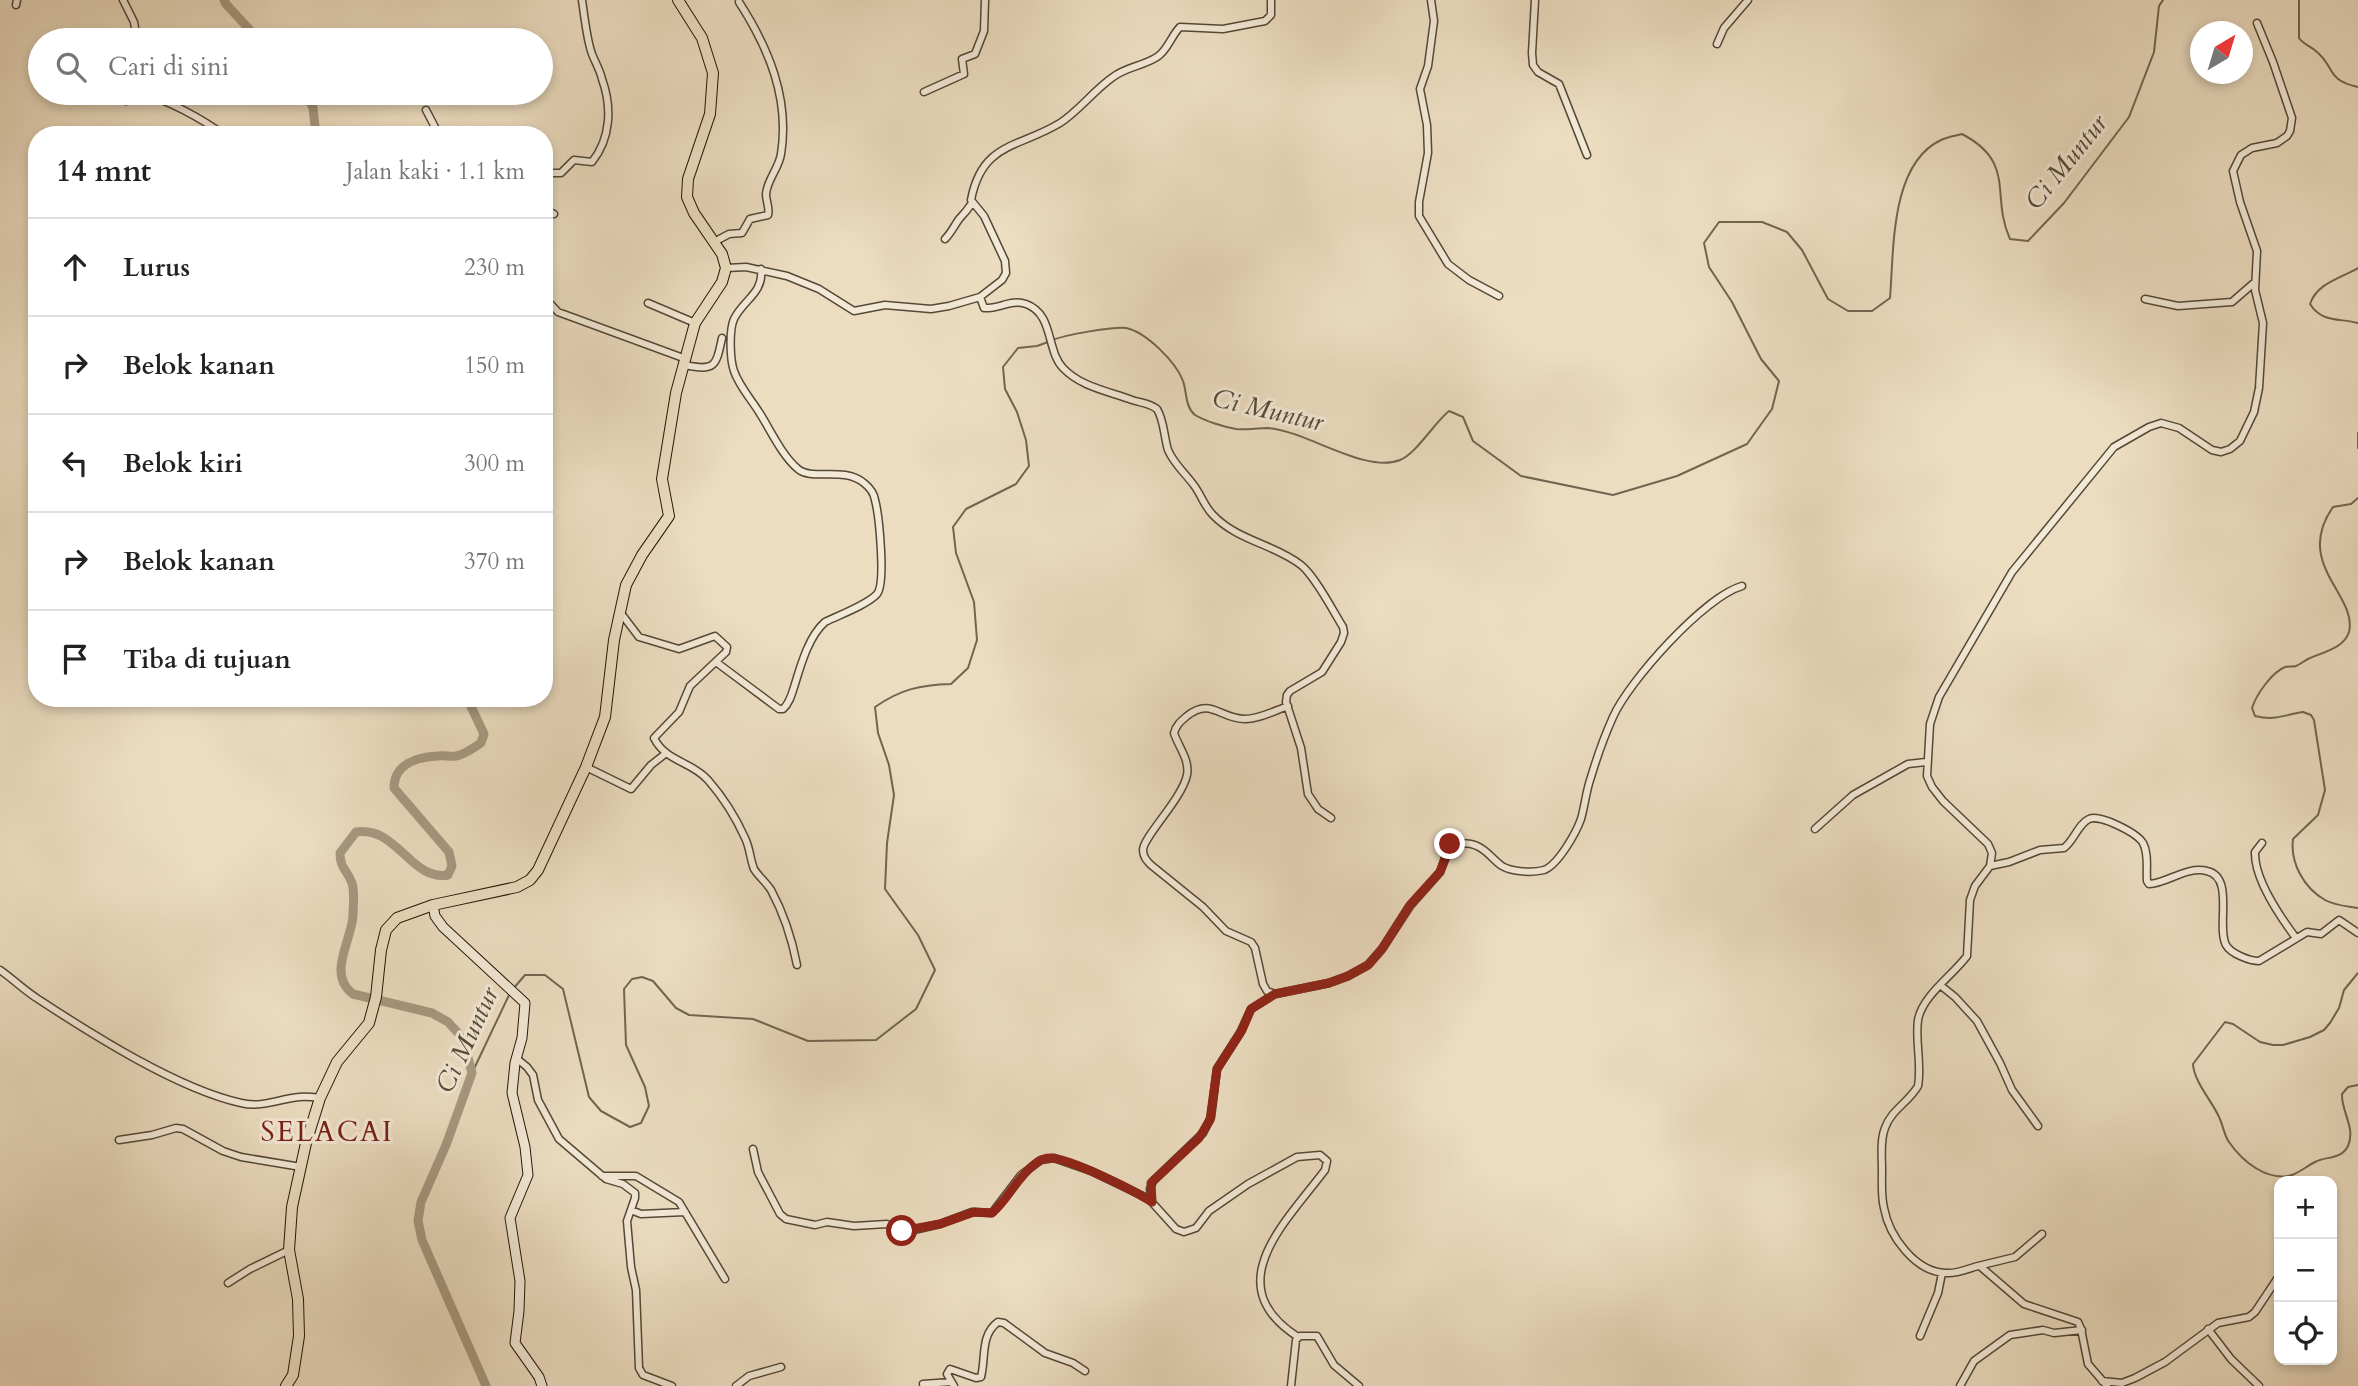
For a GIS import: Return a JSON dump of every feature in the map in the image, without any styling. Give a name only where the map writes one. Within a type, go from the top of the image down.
[{"type":"highway","points":[[286,1386],[293,1375],[299,1336],[298,1299],[289,1250],[292,1207],[320,1098],[337,1062],[365,1029],[373,1009],[381,950],[388,926],[397,918],[433,905],[504,890],[530,880],[541,865],[586,767],[605,717],[622,595],[631,574],[669,516],[662,479],[676,393],[695,323],[722,282],[726,268],[722,254],[689,204],[686,188],[710,114],[712,73],[702,38],[678,0]]},
{"type":"main road","points":[[433,905],[435,916],[443,927],[525,1003],[512,1093],[525,1147],[528,1175],[510,1218],[520,1281],[515,1343],[539,1377],[542,1386]]},
{"type":"street","points":[[123,0],[135,28]]},
{"type":"street","points":[[553,173],[561,173],[574,160],[593,162],[606,134],[609,115],[607,98],[602,77],[591,53],[582,0]]},
{"type":"street","points":[[924,92],[964,74],[961,59],[975,53],[984,31],[985,0]]},
{"type":"street","points":[[726,268],[761,270],[804,282],[858,312],[885,305],[939,309],[980,297],[1004,278],[1006,265],[982,213],[972,203],[971,198],[986,165],[995,154],[1061,122],[1104,83],[1124,69],[1158,56],[1180,27],[1214,30],[1265,21],[1271,15],[1270,0]]},
{"type":"street","points":[[1431,0],[1434,21],[1428,66],[1420,89],[1427,125],[1428,153],[1419,216],[1448,264],[1469,280],[1499,296]]},
{"type":"street","points":[[1535,0],[1533,65],[1538,72],[1559,84],[1587,155]]},
{"type":"street","points":[[1717,44],[1722,32],[1748,0]]},
{"type":"street","points":[[714,242],[729,234],[742,233],[750,219],[768,215],[766,195],[780,161],[784,131],[777,82],[766,50],[759,33],[739,2]]},
{"type":"street","points":[[2042,1234],[2015,1257],[1955,1273],[1942,1273],[1919,1264],[1900,1243],[1885,1212],[1882,1196],[1883,1133],[1889,1119],[1913,1094],[1917,1086],[1918,1021],[1923,1007],[1968,956],[1972,893],[1990,866],[1992,858],[1991,848],[1937,794],[1927,776],[1930,724],[1935,706],[2019,562],[2110,450],[2161,423],[2179,428],[2217,452],[2230,449],[2243,438],[2254,412],[2259,388],[2263,323],[2255,282],[2258,251],[2233,178],[2234,165],[2241,155],[2252,148],[2283,140],[2290,131],[2292,118],[2257,23]]},
{"type":"street","points":[[170,105],[212,126]]},
{"type":"street","points":[[426,110],[434,126]]},
{"type":"street","points":[[946,239],[972,203]]},
{"type":"street","points":[[716,662],[779,709],[783,709],[788,704],[800,669],[819,628],[825,622],[870,599],[877,594],[880,586],[878,516],[875,497],[871,491],[864,483],[849,475],[804,473],[797,469],[735,374],[731,361],[733,322],[759,288],[762,281],[761,270]]},
{"type":"street","points":[[2145,299],[2178,306],[2232,302],[2255,282]]},
{"type":"street","points":[[980,297],[984,308],[1012,302],[1026,304],[1036,310],[1043,318],[1057,360],[1068,373],[1092,387],[1154,407],[1159,412],[1165,441],[1173,461],[1194,485],[1208,510],[1232,531],[1300,564],[1317,585],[1343,627],[1343,635],[1322,672],[1288,692],[1286,697],[1300,748],[1308,794],[1318,809],[1331,818]]},
{"type":"street","points":[[648,303],[695,323]]},
{"type":"street","points":[[553,307],[558,312],[703,369],[712,367],[717,361],[722,338]]},
{"type":"street","points":[[1152,1202],[1151,1183],[1199,1138],[1210,1120],[1217,1069],[1242,1030],[1251,1009],[1275,994],[1329,983],[1368,965],[1382,949],[1410,905],[1440,872],[1451,844],[1479,846],[1501,866],[1523,871],[1545,869],[1556,861],[1577,829],[1601,748],[1626,694],[1699,612],[1721,596],[1742,586]]},
{"type":"street","points":[[619,611],[639,637],[679,649],[717,636],[728,649],[690,686],[679,712],[655,736],[655,740],[665,754],[684,762],[704,776],[721,797],[745,838],[753,867],[770,888],[782,914],[792,940],[797,965]]},
{"type":"street","points":[[1275,994],[1265,988],[1251,942],[1224,929],[1203,907],[1151,865],[1143,850],[1149,837],[1174,803],[1186,777],[1186,763],[1174,733],[1182,720],[1203,707],[1245,719],[1288,706]]},
{"type":"street","points":[[586,767],[631,789],[651,765],[665,754]]},
{"type":"street","points":[[1815,829],[1853,795],[1908,764],[1926,762]]},
{"type":"street","points":[[1990,866],[2040,850],[2064,848],[2087,820],[2100,818],[2130,832],[2142,841],[2148,883],[2154,884],[2180,873],[2204,870],[2214,874],[2222,888],[2224,939],[2230,950],[2253,961],[2259,961],[2307,932],[2321,934],[2339,920],[2358,933]]},
{"type":"street","points":[[2262,843],[2255,852],[2258,867],[2278,913],[2296,939]]},
{"type":"street","points":[[0,970],[36,998],[94,1033],[162,1073],[197,1088],[241,1103],[258,1105],[300,1097],[320,1098]]},
{"type":"street","points":[[1940,985],[1977,1021],[2012,1090],[2038,1126]]},
{"type":"street","points":[[516,1058],[533,1075],[538,1100],[559,1139],[602,1176],[625,1185],[635,1194],[627,1221],[636,1290],[639,1368],[643,1375],[671,1386]]},
{"type":"street","points":[[119,1140],[176,1128],[183,1129],[223,1151],[241,1157],[301,1167]]},
{"type":"street","points":[[753,1149],[758,1172],[786,1219],[816,1225],[825,1222],[854,1226],[887,1224],[905,1231],[940,1224],[974,1212],[990,1214],[1021,1175],[1037,1162],[1047,1158],[1055,1158],[1091,1171],[1152,1202],[1178,1231],[1194,1229],[1209,1211],[1248,1184],[1292,1159],[1303,1155],[1324,1157],[1325,1170],[1270,1244],[1260,1269],[1261,1287],[1271,1313],[1285,1329],[1298,1337],[1317,1336],[1334,1365],[1359,1386]]},
{"type":"street","points":[[602,1176],[636,1176],[679,1202],[725,1279]]},
{"type":"street","points":[[631,1210],[648,1214],[685,1212]]},
{"type":"street","points":[[228,1283],[289,1250]]},
{"type":"street","points":[[1978,1266],[2024,1304],[2080,1324],[2088,1364],[2104,1384],[2134,1378],[2165,1362],[2221,1321],[2252,1316],[2274,1283]]},
{"type":"street","points":[[1920,1336],[1938,1293],[1942,1273]]},
{"type":"street","points":[[953,1384],[947,1374],[950,1369],[976,1378],[981,1377],[986,1339],[995,1324],[1001,1322],[1045,1353],[1072,1362],[1085,1371]]},
{"type":"street","points":[[2208,1329],[2231,1359],[2259,1386]]},
{"type":"street","points":[[1960,1386],[1974,1361],[2010,1335],[2043,1330],[2053,1333],[2082,1330]]},
{"type":"street","points":[[1291,1386],[1298,1337]]},
{"type":"street","points":[[736,1386],[749,1376],[782,1367]]},
{"type":"street","points":[[923,1384],[953,1384]]},
{"type":"waterway","points":[[224,0],[248,28]]},
{"type":"waterway","name":"Ci Muntur","points":[[1053,340],[1112,328],[1134,331],[1151,342],[1174,365],[1183,381],[1189,408],[1195,415],[1236,429],[1268,428],[1283,431],[1370,461],[1386,463],[1406,457],[1449,411],[1463,417],[1473,441],[1521,476],[1613,495],[1677,476],[1747,444],[1772,409],[1779,381],[1761,359],[1732,302],[1709,267],[1704,243],[1719,222],[1762,222],[1787,232],[1802,250],[1828,299],[1848,311],[1872,311],[1890,298],[1894,233],[1904,188],[1912,168],[1924,152],[1941,140],[1962,134],[1979,145],[1990,156],[1996,168],[2004,223],[2010,239],[2028,241],[2064,203],[2129,117],[2154,52],[2159,6],[2163,0]]},
{"type":"waterway","points":[[2299,0],[2299,38],[2323,58],[2336,77],[2358,87]]},
{"type":"waterway","points":[[312,105],[315,126]]},
{"type":"waterway","points":[[2358,268],[2324,286],[2310,304],[2325,317],[2358,323]]},
{"type":"waterway","name":"Ci Muntur","points":[[513,989],[525,975],[545,975],[563,989],[589,1097],[601,1111],[630,1127],[641,1123],[649,1106],[645,1087],[626,1045],[624,989],[632,979],[642,977],[653,981],[676,1008],[689,1015],[753,1019],[808,1041],[876,1040],[916,1009],[935,970],[918,935],[885,889],[887,843],[894,795],[889,765],[878,733],[875,707],[911,689],[951,684],[968,668],[977,640],[974,602],[956,553],[953,527],[966,509],[1016,484],[1029,466],[1026,440],[1017,412],[1005,389],[1003,367],[1018,348],[1048,342]]},
{"type":"waterway","points":[[2358,433],[2358,448]]},
{"type":"waterway","points":[[2358,498],[2351,504],[2333,507],[2323,527],[2320,545],[2329,577],[2345,605],[2349,632],[2343,642],[2333,649],[2296,666],[2280,670],[2265,684],[2252,708],[2255,716],[2274,718],[2303,712],[2311,715],[2314,720],[2325,790],[2318,815],[2293,839],[2296,866],[2317,895],[2333,904],[2358,908]]},
{"type":"waterway","points":[[471,707],[484,734],[481,743],[459,755],[430,757],[408,763],[395,780],[394,788],[449,852],[452,866],[448,875],[435,875],[424,870],[383,837],[370,832],[356,832],[340,853],[342,866],[352,883],[354,895],[353,916],[341,967],[345,986],[353,994],[432,1013],[448,1022],[465,1046],[472,1073],[446,1145],[421,1202],[418,1221],[422,1240],[486,1386]]},
{"type":"waterway","points":[[2358,973],[2344,990],[2339,1008],[2324,1030],[2283,1045],[2273,1045],[2260,1042],[2233,1024],[2225,1022],[2193,1064],[2197,1078],[2216,1111],[2229,1142],[2248,1163],[2273,1175],[2292,1175],[2345,1150],[2350,1133],[2342,1094],[2348,1087],[2358,1085]]},
{"type":"waterway","name":"Ci Muntur","points":[[472,1073],[510,993]]},
{"type":"district","name":"SELACAI","points":[[327,1132]]},
{"type":"route","points":[[902,1231],[940,1224],[974,1212],[992,1213],[1021,1175],[1037,1162],[1047,1158],[1055,1158],[1091,1171],[1152,1202],[1151,1183],[1199,1138],[1210,1120],[1217,1069],[1242,1030],[1251,1009],[1275,994],[1329,983],[1368,965],[1382,949],[1410,905],[1440,872],[1450,844]]}]
